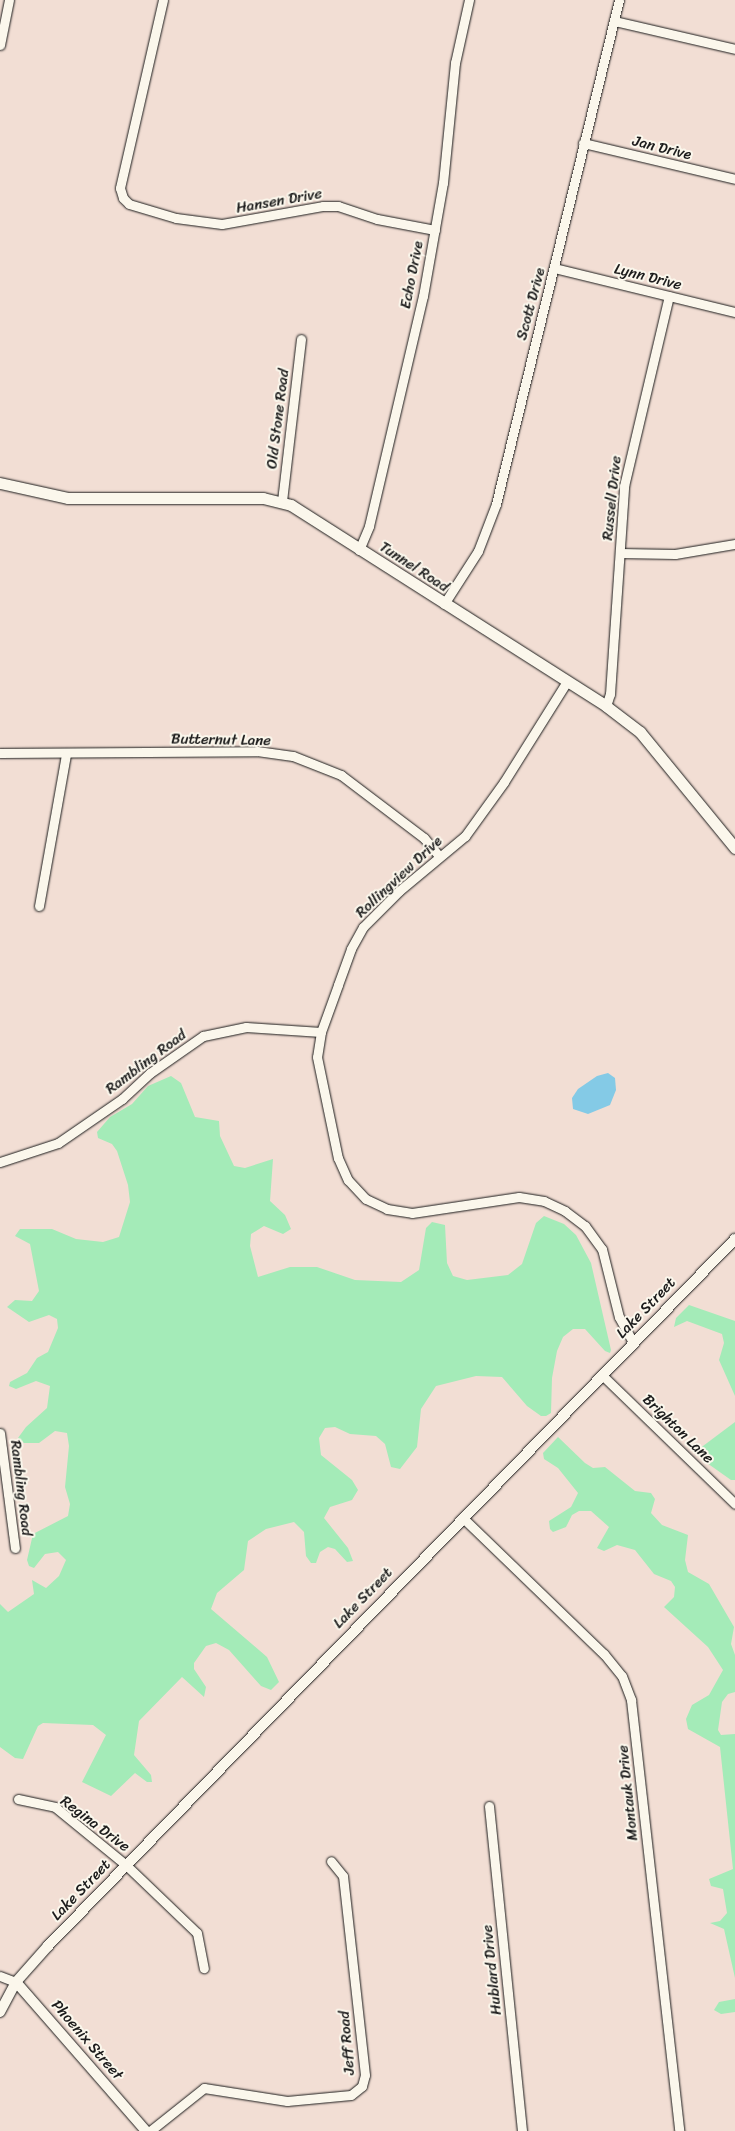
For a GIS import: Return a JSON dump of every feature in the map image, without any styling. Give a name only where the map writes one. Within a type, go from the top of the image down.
[{"type":"main road","name":"Tunnel Road","points":[[0,483],[68,498],[263,498],[282,501],[566,683],[606,706],[640,732],[656,749],[735,848]]},
{"type":"street","points":[[0,45],[9,0]]},
{"type":"street","name":"Hansen Drive","points":[[163,0],[120,188],[122,198],[129,204],[176,218],[222,224],[323,206],[338,206],[377,219],[435,230]]},
{"type":"street","name":"Echo Drive","points":[[359,550],[369,526],[399,404],[435,230],[455,63],[469,0]]},
{"type":"street","name":"Scott Drive","points":[[444,604],[488,531],[619,0]]},
{"type":"street","points":[[614,21],[735,49]]},
{"type":"street","name":"Jan Drive","points":[[583,143],[735,179]]},
{"type":"street","name":"Lynn Drive","points":[[554,268],[735,312]]},
{"type":"street","name":"Russell Drive","points":[[606,706],[610,694],[629,458],[669,296]]},
{"type":"street","name":"Old Stone Road","points":[[282,501],[302,339]]},
{"type":"street","points":[[620,553],[675,554],[735,544]]},
{"type":"street","name":"Rollingview Drive","points":[[566,683],[486,809],[465,836],[439,856],[363,927],[350,949],[321,1032],[318,1058],[338,1158],[348,1180],[366,1199],[387,1209],[412,1213],[519,1197],[544,1200],[565,1210],[585,1226],[602,1249],[619,1317],[633,1342]]},
{"type":"street","name":"Butternut Lane","points":[[0,753],[66,754],[257,751],[293,756],[341,775],[424,838],[439,856]]},
{"type":"street","points":[[38,906],[66,754]]},
{"type":"street","name":"Rambling Road","points":[[0,1162],[58,1142],[122,1099],[150,1073],[203,1036],[246,1027],[321,1032]]},
{"type":"street","name":"Lake Street","points":[[0,2012],[16,1982],[126,1865],[735,1239]]},
{"type":"street","name":"Brighton Lane","points":[[602,1375],[735,1504]]},
{"type":"street","name":"Rambling Road","points":[[0,1433],[15,1548]]},
{"type":"street","name":"Montauk Drive","points":[[463,1518],[604,1654],[622,1676],[631,1700],[679,2131]]},
{"type":"street","name":"Regina Drive","points":[[18,1799],[55,1807],[126,1865],[197,1933],[204,1968]]},
{"type":"street","name":"Hublard Drive","points":[[489,1806],[522,2131]]},
{"type":"street","name":"Jeff Road","points":[[150,2131],[204,2088],[287,2101],[351,2095],[362,2086],[365,2075],[343,1876],[331,1861]]},
{"type":"street","name":"Phoenix Street","points":[[0,1976],[16,1982],[146,2131]]},
{"type":"green space","points":[[171,1076],[181,1083],[195,1117],[219,1121],[220,1136],[234,1166],[245,1168],[273,1159],[270,1201],[285,1215],[291,1229],[283,1234],[264,1226],[251,1234],[250,1246],[258,1277],[290,1267],[317,1267],[355,1280],[401,1282],[419,1270],[426,1228],[432,1222],[445,1225],[447,1263],[453,1276],[467,1280],[508,1275],[522,1264],[536,1223],[544,1216],[564,1224],[576,1235],[591,1263],[611,1350],[610,1353],[605,1351],[585,1329],[573,1329],[563,1337],[557,1351],[552,1378],[551,1413],[546,1416],[541,1416],[527,1406],[502,1377],[476,1376],[436,1386],[421,1409],[417,1447],[400,1469],[391,1467],[385,1444],[376,1436],[350,1434],[335,1427],[325,1428],[319,1438],[321,1455],[352,1480],[358,1490],[352,1500],[330,1507],[324,1518],[348,1548],[353,1561],[347,1562],[335,1549],[328,1547],[320,1552],[316,1563],[311,1563],[306,1556],[304,1532],[294,1522],[266,1529],[248,1541],[244,1570],[217,1593],[211,1609],[267,1657],[279,1682],[271,1690],[261,1686],[229,1650],[216,1643],[206,1646],[194,1663],[194,1669],[206,1687],[204,1697],[182,1677],[139,1721],[134,1755],[151,1775],[152,1782],[147,1782],[135,1773],[111,1796],[82,1782],[106,1735],[93,1725],[43,1723],[38,1726],[23,1759],[15,1758],[0,1747],[0,1604],[8,1612],[34,1594],[32,1580],[46,1588],[59,1576],[66,1560],[58,1552],[45,1554],[34,1568],[29,1566],[27,1560],[33,1534],[68,1516],[70,1504],[65,1487],[69,1446],[67,1433],[55,1431],[39,1443],[24,1443],[18,1438],[26,1427],[47,1408],[50,1386],[36,1381],[16,1389],[9,1386],[10,1382],[27,1373],[37,1358],[48,1352],[58,1328],[57,1319],[49,1315],[29,1322],[7,1307],[15,1300],[32,1301],[39,1291],[30,1244],[15,1236],[20,1229],[52,1229],[76,1239],[103,1242],[119,1237],[130,1202],[128,1185],[117,1151],[112,1144],[98,1138],[97,1132],[110,1117],[132,1104],[148,1086]]},
{"type":"green space","points":[[689,1305],[735,1321],[735,1396],[719,1360],[724,1343],[722,1334],[687,1321],[674,1327],[676,1318]]},
{"type":"green space","points":[[735,1422],[735,1480],[731,1480],[707,1463],[699,1449]]},
{"type":"green space","points":[[558,1437],[585,1463],[593,1468],[605,1467],[635,1491],[651,1493],[655,1499],[651,1513],[662,1525],[688,1535],[685,1560],[688,1572],[709,1584],[734,1627],[731,1644],[735,1655],[735,1692],[728,1694],[722,1702],[718,1730],[721,1735],[735,1734],[735,1978],[724,1929],[710,1923],[720,1921],[727,1913],[723,1889],[711,1886],[709,1879],[733,1869],[720,1747],[688,1729],[686,1719],[692,1705],[709,1695],[723,1670],[708,1647],[664,1607],[674,1597],[675,1587],[671,1581],[654,1574],[635,1550],[617,1545],[604,1551],[597,1548],[609,1527],[591,1511],[579,1511],[572,1515],[566,1527],[553,1532],[550,1529],[549,1521],[571,1507],[578,1493],[558,1468],[544,1459],[543,1453]]},
{"type":"green space","points":[[735,1999],[735,2012],[721,2014],[714,2010],[719,2002]]},
{"type":"water","points":[[608,1073],[615,1078],[616,1090],[610,1105],[588,1114],[573,1109],[572,1098],[578,1089],[597,1076]]}]
